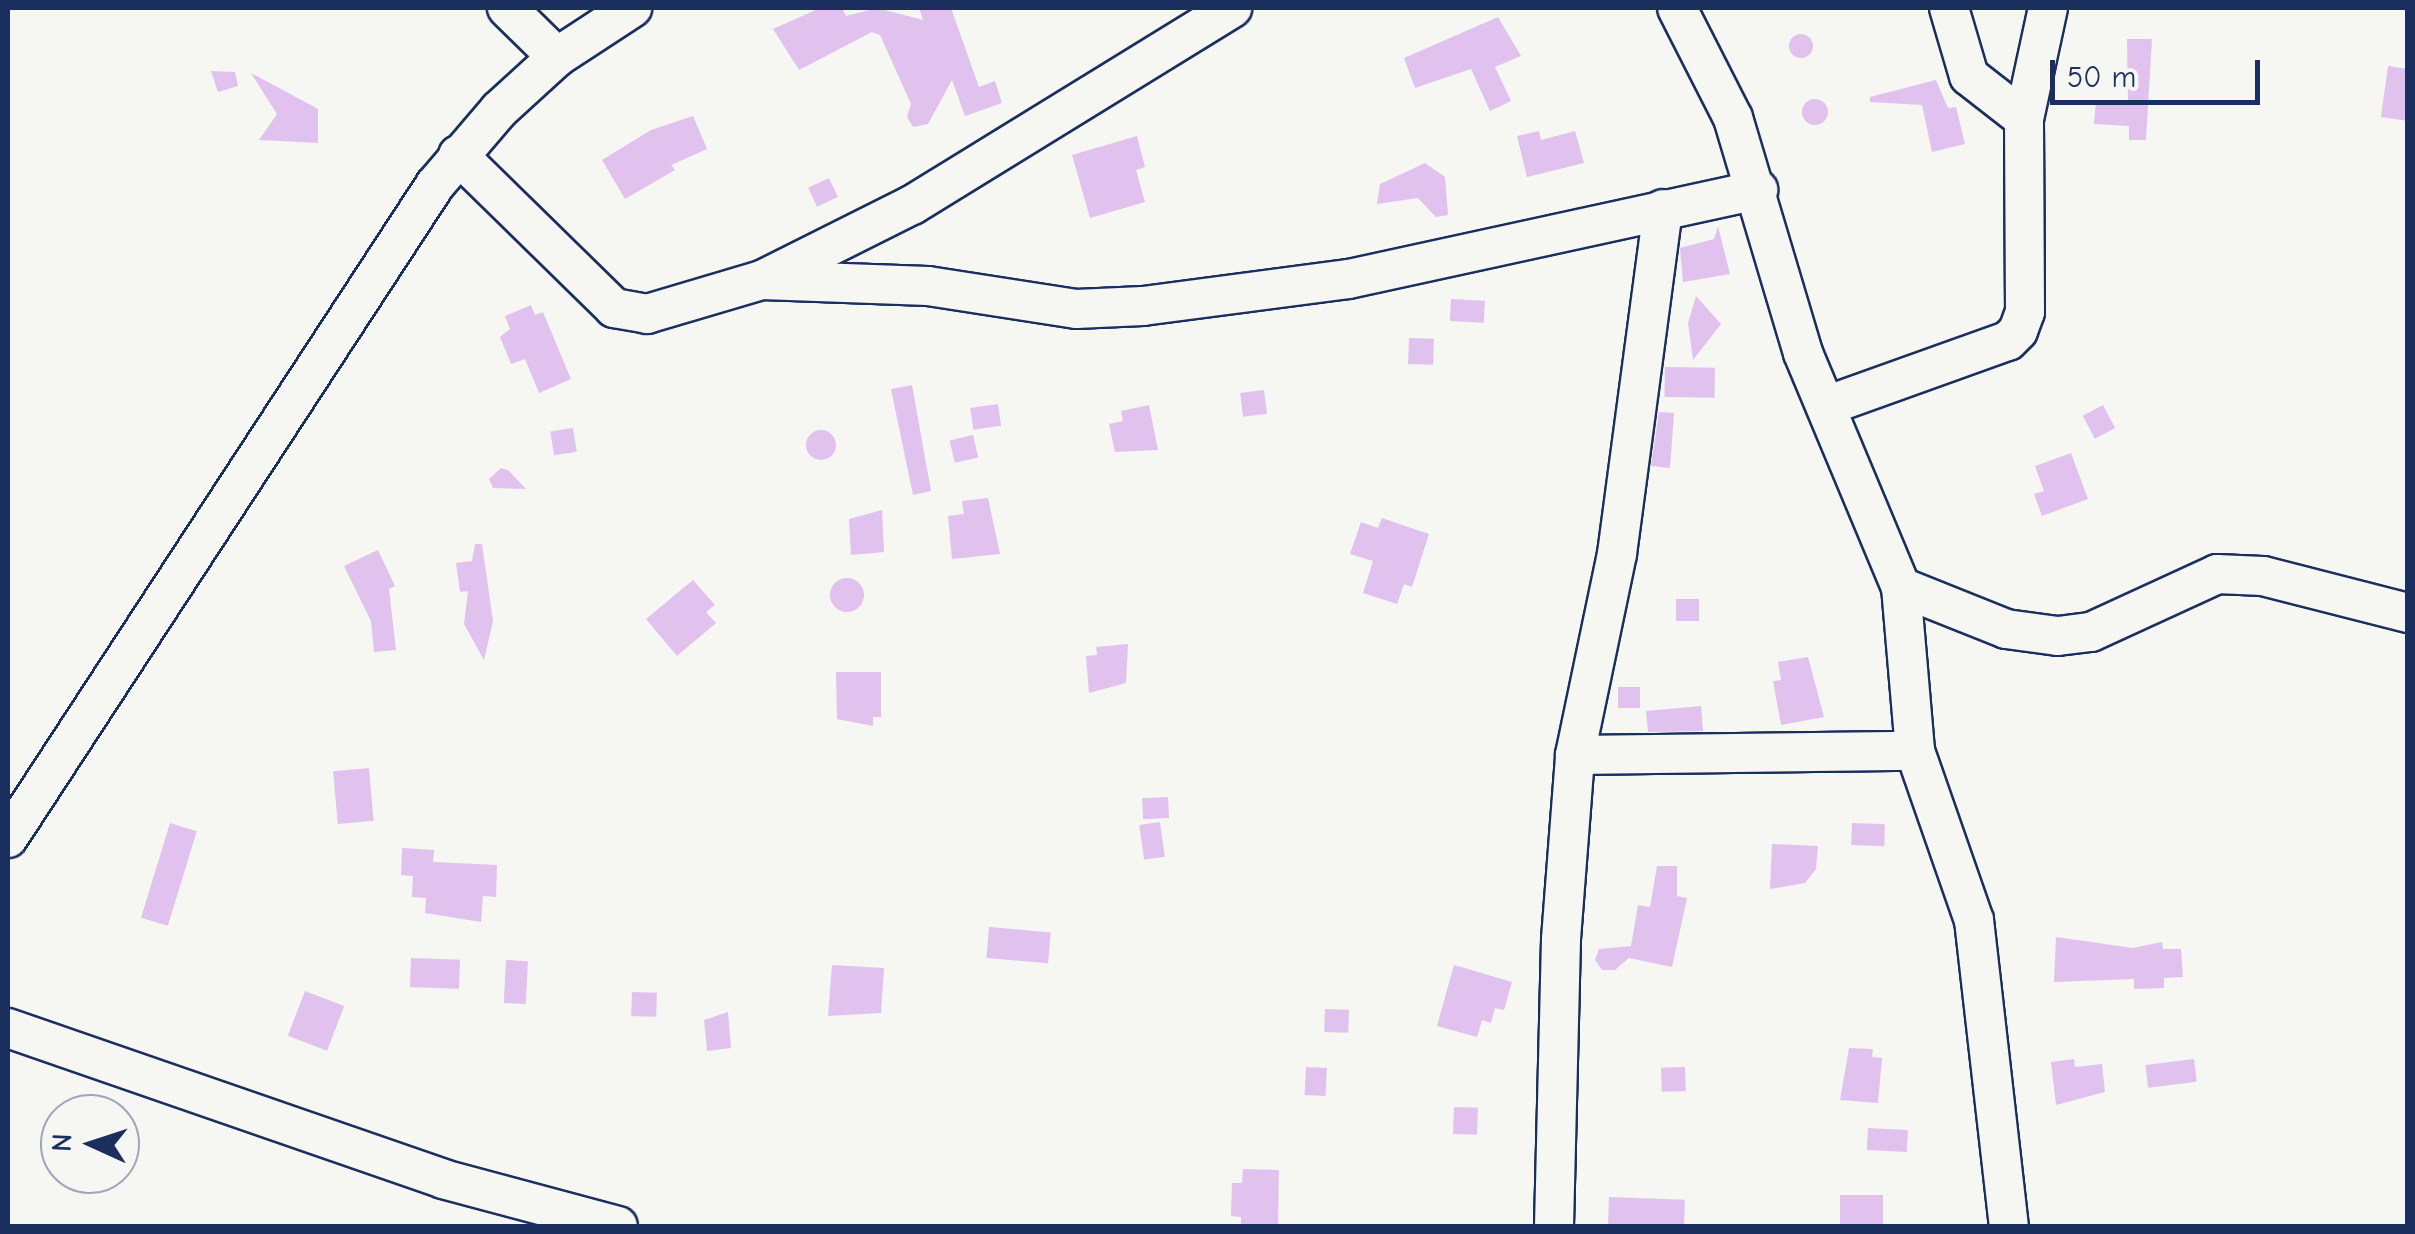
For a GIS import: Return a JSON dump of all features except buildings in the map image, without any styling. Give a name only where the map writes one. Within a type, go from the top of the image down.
[{"type":"street","points":[[507,8],[557,57]]},
{"type":"street","points":[[8,838],[458,155],[557,57],[632,8]]},
{"type":"street","points":[[458,155],[627,314],[647,314],[762,280],[978,168],[1232,8]]},
{"type":"street","points":[[1677,8],[1726,103],[1758,190],[1803,353],[1901,587],[1916,751],[1974,920],[2008,1226]]},
{"type":"street","points":[[1949,8],[1970,76],[2024,119]]},
{"type":"street","points":[[1826,406],[2008,341],[2018,331],[2025,312],[2024,119],[2048,8]]},
{"type":"street","points":[[762,280],[873,281],[1109,310],[1349,279],[1758,190]]},
{"type":"street","points":[[1554,1226],[1561,939],[1575,755],[1617,554],[1662,209]]},
{"type":"street","points":[[1901,587],[2006,629],[2058,636],[2090,632],[2217,574],[2263,576],[2408,613]]},
{"type":"street","points":[[1575,755],[1916,751]]},
{"type":"street","points":[[8,1028],[442,1179],[618,1226]]}]
